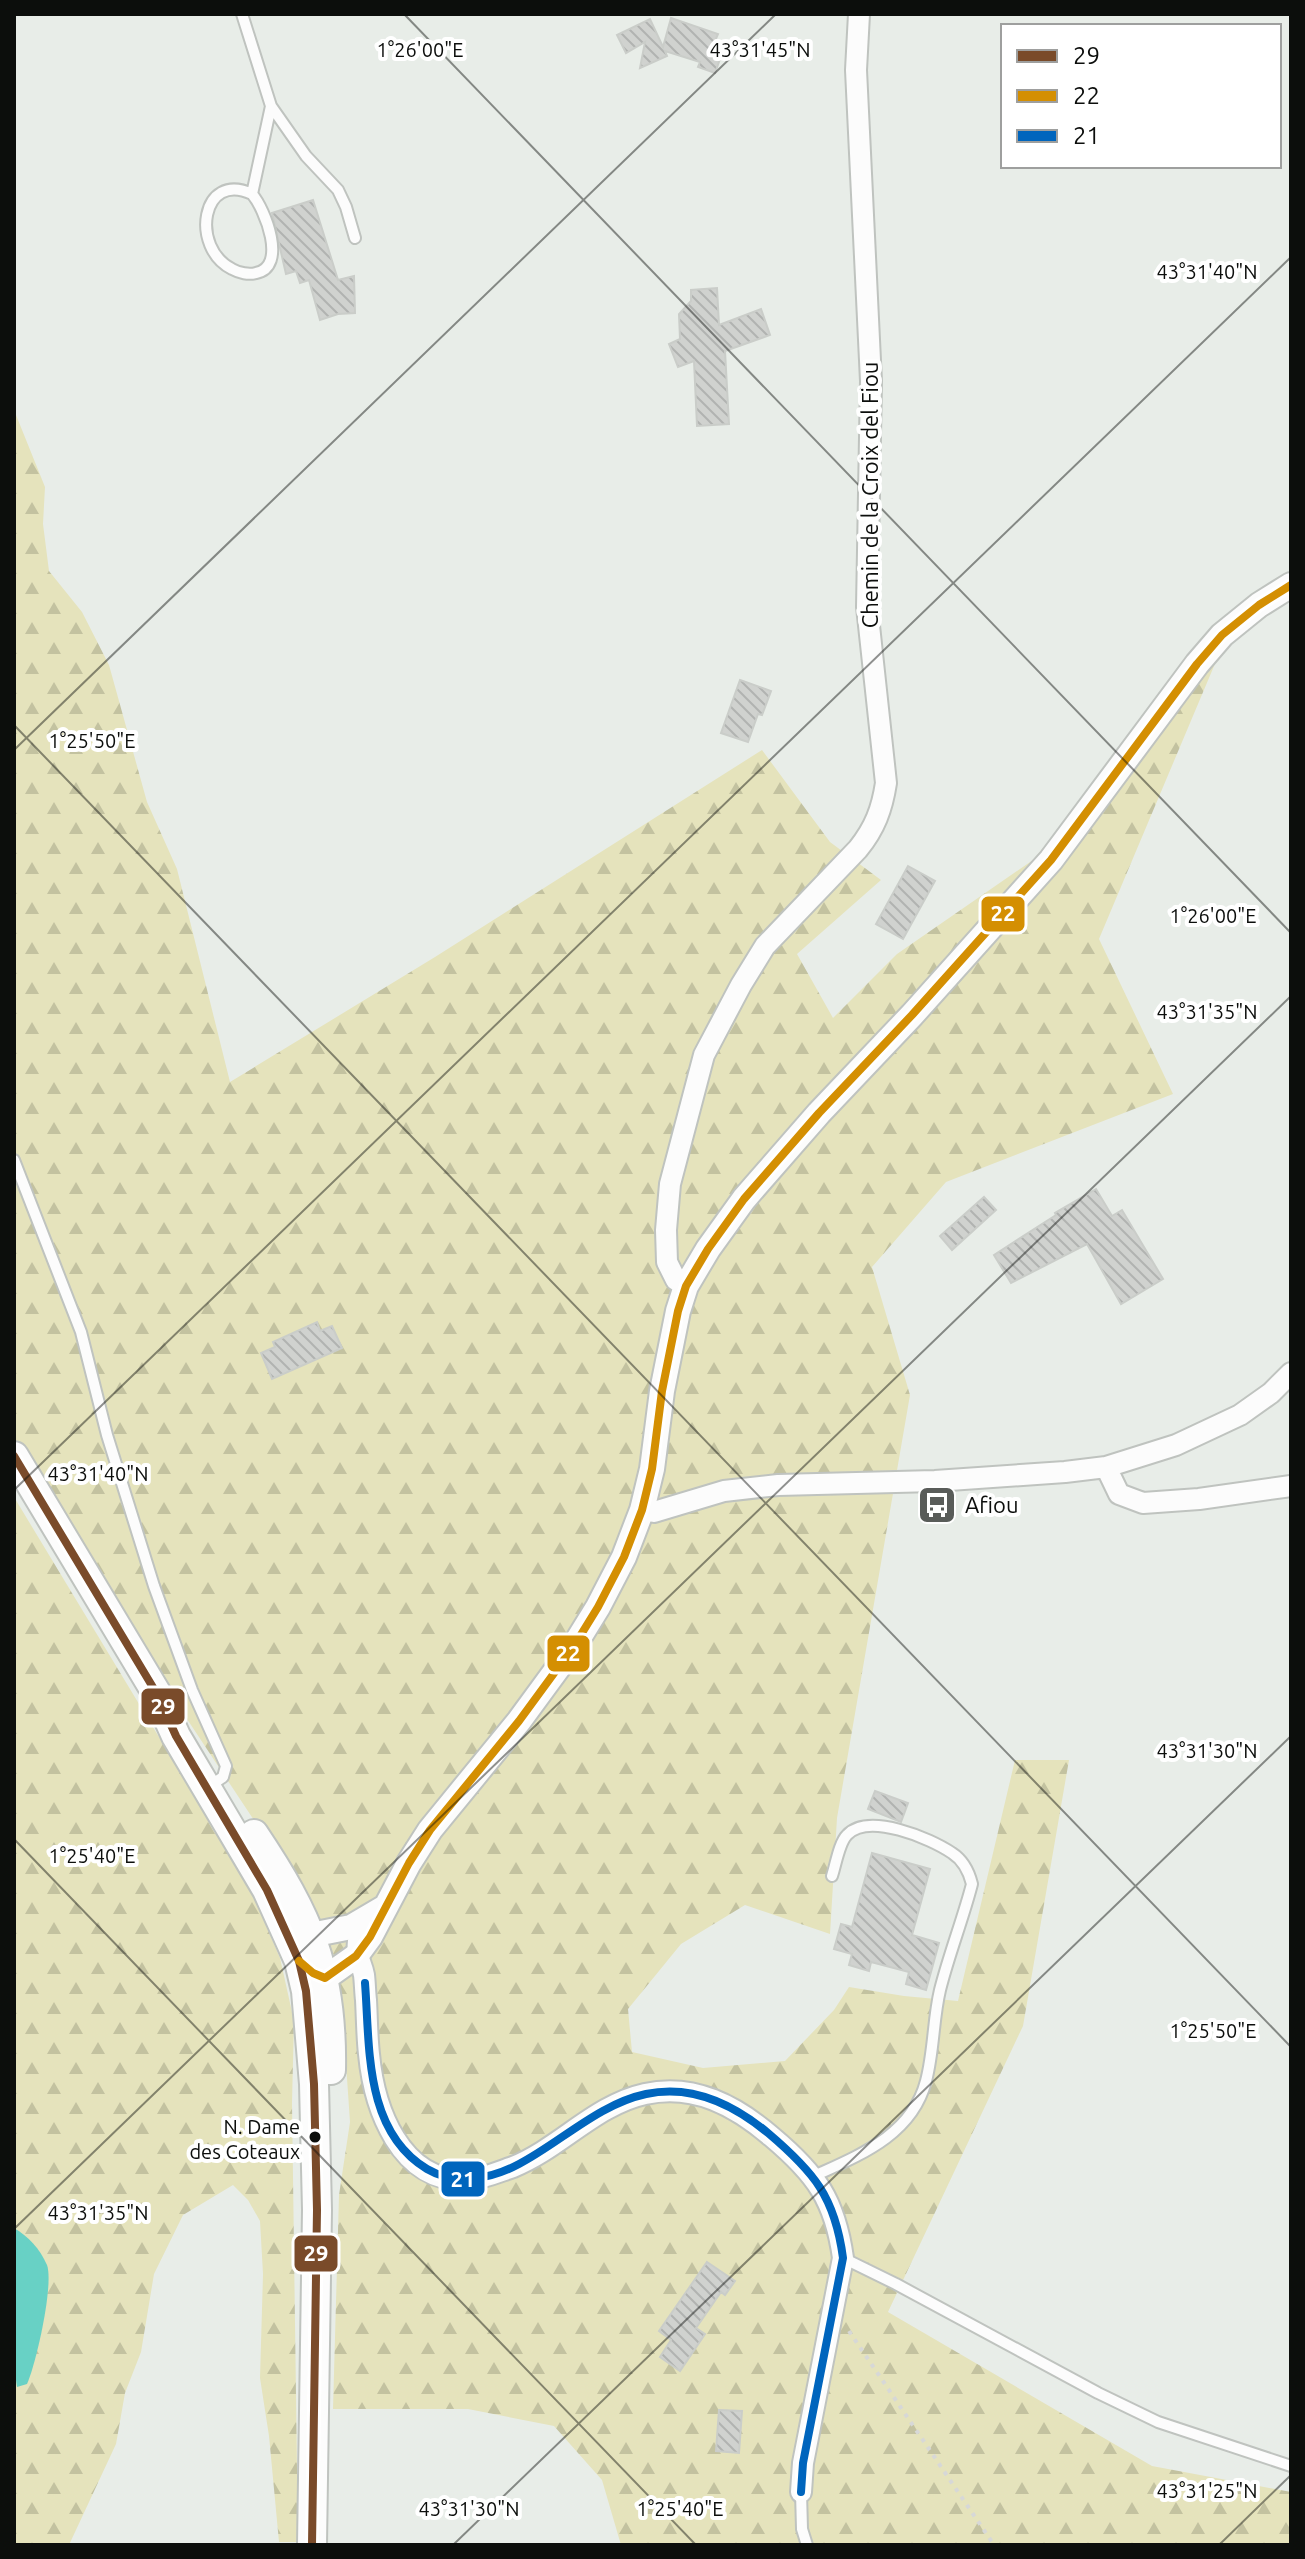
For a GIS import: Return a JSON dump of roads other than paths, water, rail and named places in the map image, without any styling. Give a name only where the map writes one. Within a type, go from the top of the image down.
[{"type":"main road","points":[[14,1456],[157,1694],[185,1730],[267,1890],[299,1961],[312,2038],[317,2210],[312,2545]]},
{"type":"main road","points":[[213,1784],[278,1869],[311,1935],[325,1978],[330,2016],[331,2083],[317,2210]]},
{"type":"street","name":"Chemin de la Croix del Fiou","points":[[686,1286],[676,1280],[667,1262],[666,1230],[670,1184],[704,1055],[765,946],[872,833],[883,807],[886,783],[867,607],[871,381],[856,70],[859,14]]},
{"type":"street","points":[[385,1907],[351,1927],[311,1935],[299,1961],[325,1978],[356,1956],[370,1937],[430,1830],[519,1721],[574,1646],[598,1607],[624,1557],[642,1510],[652,1469],[672,1336],[686,1286],[708,1249],[744,1199],[819,1113],[1051,860],[1222,635],[1259,605],[1291,585]]},
{"type":"street","points":[[642,1510],[654,1512],[724,1491],[778,1485],[935,1481],[1106,1467],[1176,1445],[1240,1415],[1271,1393],[1291,1373]]},
{"type":"street","points":[[1106,1467],[1119,1494],[1143,1503],[1199,1499],[1291,1486]]},
{"type":"street","points":[[351,1927],[358,1940],[356,1956],[364,1973],[369,2057],[385,2123],[397,2145],[432,2172],[464,2180],[483,2177],[517,2165],[623,2102],[645,2094],[674,2091],[695,2093],[728,2105],[785,2147],[814,2176],[832,2206],[843,2258],[803,2463],[801,2492]]},
{"type":"lane","points":[[242,14],[271,106],[306,156],[338,190],[355,238]]},
{"type":"lane","points":[[252,194],[271,106]]},
{"type":"lane","points":[[235,189],[252,194],[261,205],[273,253],[271,264],[261,273],[250,274],[234,270],[221,261],[209,242],[205,220],[216,197],[224,191],[235,189]]},
{"type":"lane","points":[[14,1160],[81,1332],[107,1435],[154,1586],[192,1690],[226,1766],[223,1777],[213,1784]]},
{"type":"lane","points":[[814,2176],[880,2143],[903,2125],[918,2105],[926,2080],[940,1991],[972,1884],[968,1871],[954,1854],[929,1841],[882,1825],[862,1825],[846,1835],[832,1876]]},
{"type":"lane","points":[[843,2258],[1158,2422],[1291,2466]]},
{"type":"lane","points":[[801,2492],[802,2529],[807,2545]]},
{"type":"water","points":[[14,2228],[37,2248],[49,2275],[35,2360],[27,2384],[17,2387],[14,2367]]},
{"type":"place","name":"Afiou","points":[[937,1505]]},
{"type":"place","name":"N. Dame des Coteaux","points":[[315,2137]]}]
